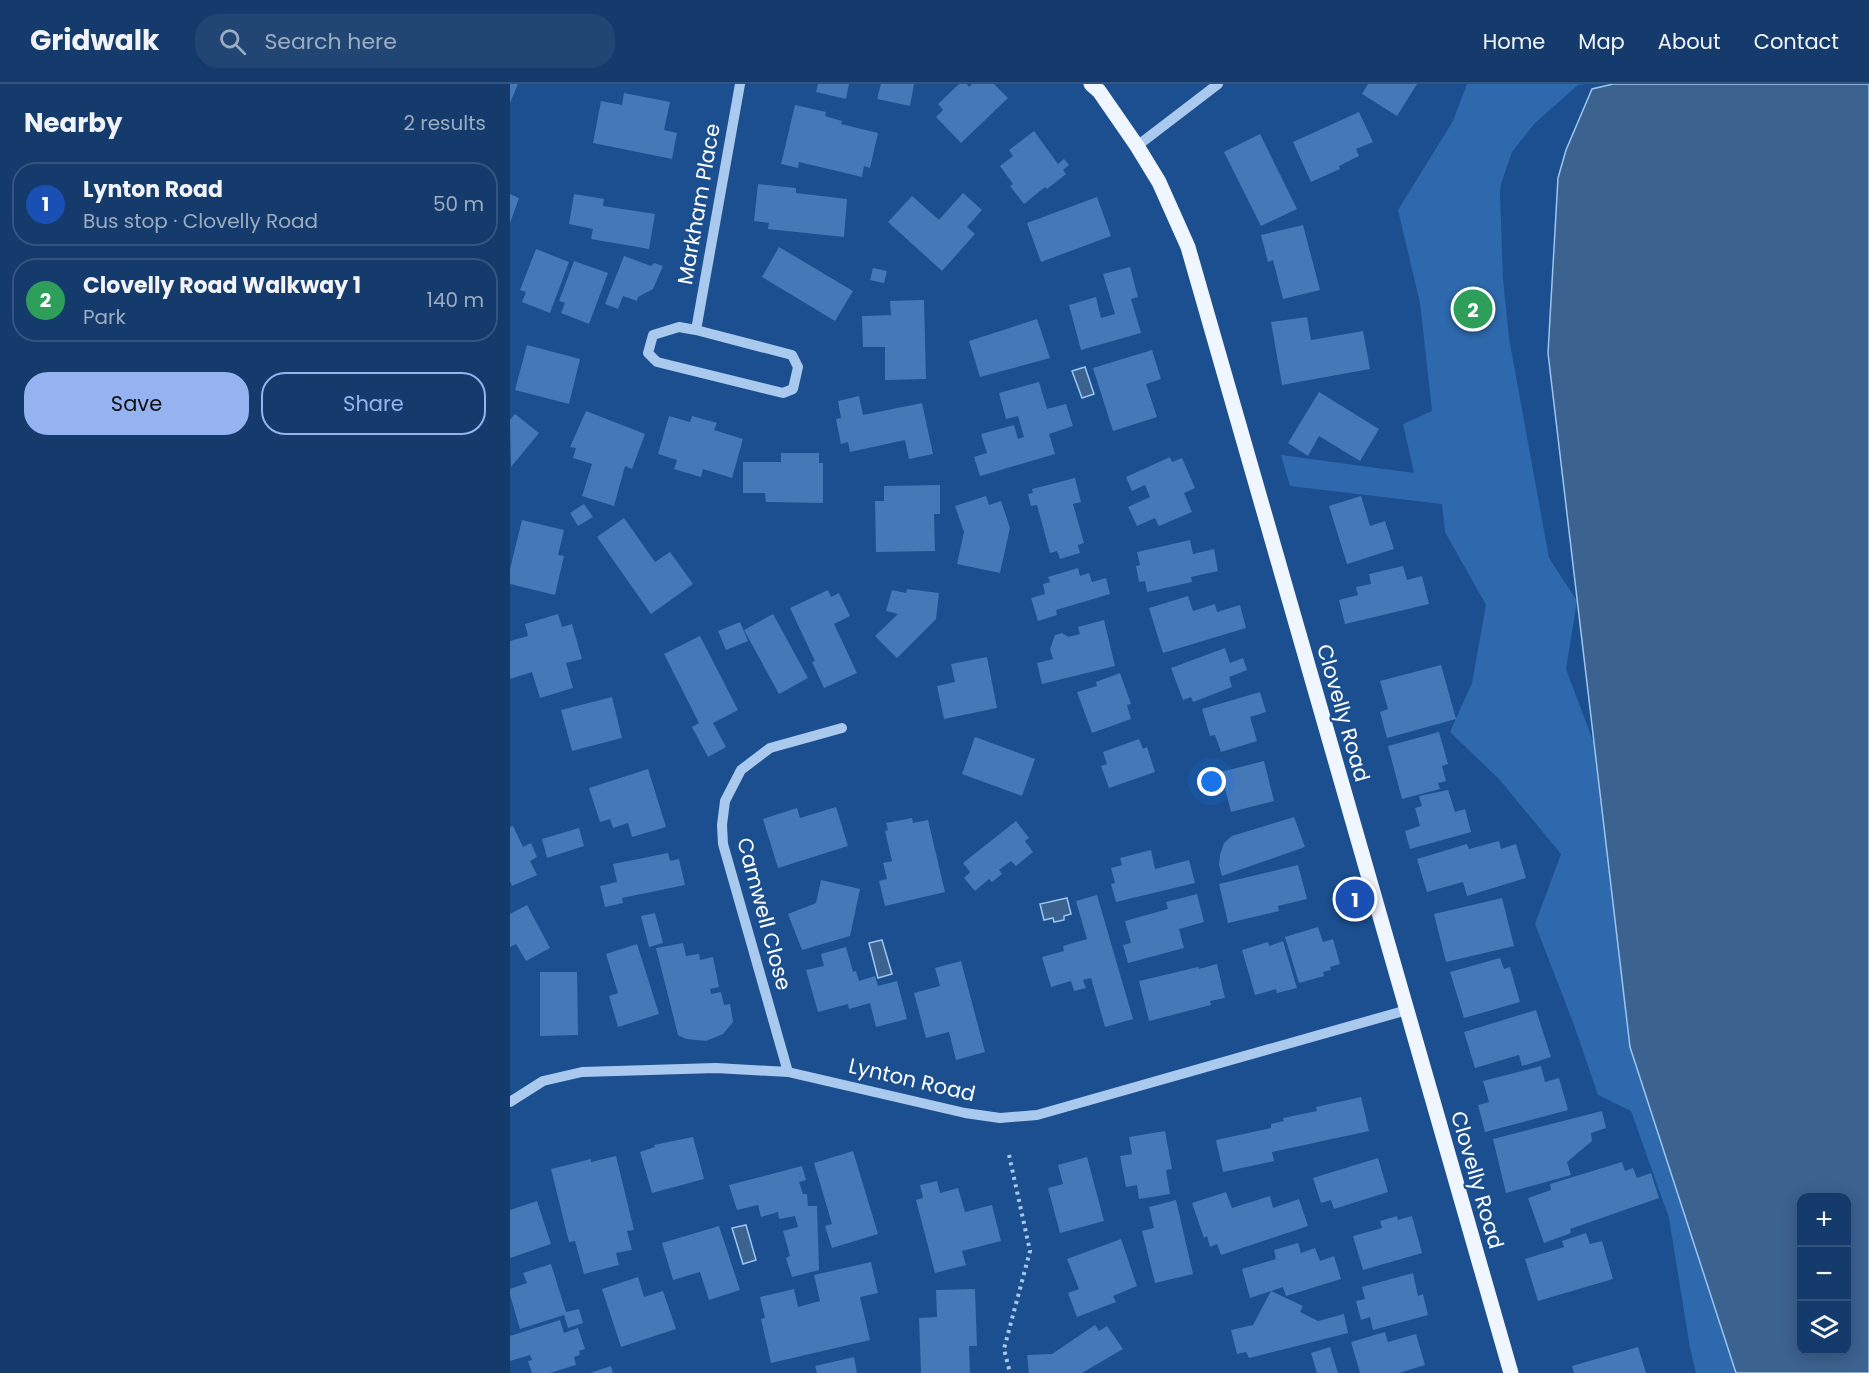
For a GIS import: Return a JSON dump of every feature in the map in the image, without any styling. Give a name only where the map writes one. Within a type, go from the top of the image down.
[{"type":"main road","name":"Clovelly Road","points":[[1091,84],[1137,146],[1159,182],[1188,247],[1511,1373]]},
{"type":"street","name":"Markham Place","points":[[696,330],[740,84]]},
{"type":"street","points":[[1137,146],[1218,84]]},
{"type":"street","points":[[679,327],[696,330],[792,355],[798,367],[793,389],[783,393],[657,362],[648,353],[653,335],[679,327]]},
{"type":"street","name":"Camwell Close","points":[[788,1072],[723,844],[722,825],[725,801],[741,770],[770,748],[842,728]]},
{"type":"street","name":"Lynton Road","points":[[510,1102],[543,1080],[582,1071],[716,1068],[788,1072],[965,1113],[1000,1118],[1037,1115],[1407,1010]]},
{"type":"path","points":[[1009,1155],[1030,1251],[1004,1349],[1010,1373]]},
{"type":"shaded area","points":[[1467,84],[1587,84],[1578,85],[1534,124],[1512,152],[1501,184],[1503,279],[1509,338],[1549,558],[1577,601],[1566,669],[1626,829],[1754,1373],[1696,1373],[1669,1218],[1631,1111],[1598,1095],[1535,924],[1561,854],[1499,779],[1450,732],[1472,683],[1486,605],[1445,532],[1442,504],[1290,486],[1281,455],[1414,473],[1403,424],[1432,411],[1420,303],[1398,210],[1453,121]]},
{"type":"shaded area","points":[[1613,84],[1869,84],[1869,1373],[1736,1373],[1630,1047],[1548,353],[1558,178],[1566,150],[1592,89]]},
{"type":"shaded area","points":[[1085,367],[1094,394],[1082,398],[1072,371]]},
{"type":"shaded area","points":[[1067,898],[1071,914],[1064,916],[1064,920],[1054,922],[1053,918],[1044,920],[1040,904]]},
{"type":"shaded area","points":[[882,940],[892,974],[878,978],[869,943]]},
{"type":"shaded area","points":[[746,1225],[756,1260],[743,1264],[732,1228]]},
{"type":"building","points":[[510,84],[518,84],[510,103]]},
{"type":"building","points":[[818,84],[849,84],[846,99],[816,92]]},
{"type":"building","points":[[881,84],[914,84],[910,106],[877,99]]},
{"type":"building","points":[[959,84],[967,84],[969,87],[972,84],[994,84],[1008,98],[961,143],[936,117],[943,110],[938,104]]},
{"type":"building","points":[[1368,84],[1417,84],[1397,116],[1362,94]]},
{"type":"building","points":[[624,93],[670,102],[664,130],[677,133],[672,159],[593,143],[601,101],[622,105]]},
{"type":"building","points":[[795,105],[826,112],[825,116],[842,121],[841,124],[878,133],[870,168],[864,166],[862,177],[799,162],[798,168],[781,164]]},
{"type":"building","points":[[1359,112],[1373,142],[1356,149],[1359,156],[1339,166],[1340,169],[1311,182],[1293,142]]},
{"type":"building","points":[[1034,131],[1058,164],[1064,159],[1069,165],[1063,170],[1066,174],[1024,204],[1010,186],[1013,184],[1000,166],[1013,156],[1009,150]]},
{"type":"building","points":[[1260,134],[1297,209],[1261,226],[1224,152]]},
{"type":"building","points":[[758,184],[796,188],[796,193],[847,199],[844,237],[768,229],[769,223],[754,221]]},
{"type":"building","points":[[963,193],[982,210],[967,227],[975,234],[942,271],[888,222],[912,196],[939,220]]},
{"type":"building","points":[[510,194],[519,198],[510,223]]},
{"type":"building","points":[[574,194],[604,199],[603,206],[655,214],[649,249],[591,239],[593,229],[569,224]]},
{"type":"building","points":[[1097,197],[1111,236],[1041,262],[1027,223]]},
{"type":"building","points":[[1303,225],[1320,290],[1283,299],[1273,260],[1268,262],[1261,235]]},
{"type":"building","points":[[779,247],[853,291],[835,321],[762,277]]},
{"type":"building","points":[[536,249],[569,262],[550,313],[522,302],[526,292],[520,290]]},
{"type":"building","points":[[624,256],[651,266],[654,263],[663,266],[653,289],[638,297],[637,301],[623,296],[618,309],[605,304]]},
{"type":"building","points":[[574,261],[608,273],[589,324],[561,313],[565,303],[559,301]]},
{"type":"building","points":[[1130,267],[1138,297],[1131,299],[1141,333],[1081,350],[1069,305],[1096,297],[1101,318],[1115,314],[1103,274]]},
{"type":"building","points":[[873,268],[887,271],[884,283],[870,280]]},
{"type":"building","points":[[924,300],[926,379],[885,380],[885,347],[863,347],[862,316],[891,315],[890,301]]},
{"type":"building","points":[[1307,317],[1311,340],[1363,331],[1370,369],[1282,385],[1271,322]]},
{"type":"building","points":[[1037,319],[1050,358],[980,377],[969,341]]},
{"type":"building","points":[[527,345],[580,359],[569,404],[515,390]]},
{"type":"building","points":[[1152,350],[1161,379],[1146,384],[1157,417],[1113,431],[1093,368]]},
{"type":"building","points":[[1039,382],[1047,409],[1066,404],[1073,426],[1049,434],[1055,454],[980,476],[974,457],[987,453],[981,434],[1014,425],[1018,439],[1024,437],[1018,416],[1006,419],[999,393]]},
{"type":"building","points":[[1319,392],[1379,429],[1360,461],[1319,436],[1308,456],[1288,443]]},
{"type":"building","points":[[859,396],[863,415],[922,403],[933,454],[909,459],[905,440],[850,452],[848,442],[841,444],[836,419],[841,418],[838,401]]},
{"type":"building","points":[[586,411],[645,434],[632,469],[625,466],[614,506],[582,496],[592,464],[573,458],[576,448],[570,447]]},
{"type":"building","points":[[515,414],[539,433],[511,467],[510,420]]},
{"type":"building","points":[[669,416],[690,422],[692,416],[717,423],[714,430],[743,439],[732,478],[703,469],[701,477],[674,469],[677,460],[658,454]]},
{"type":"building","points":[[781,453],[819,453],[819,463],[823,463],[823,503],[766,502],[765,493],[743,493],[743,462],[781,462]]},
{"type":"building","points":[[1170,457],[1172,462],[1182,458],[1195,488],[1184,493],[1192,512],[1159,526],[1155,518],[1137,526],[1128,507],[1150,497],[1145,485],[1132,491],[1126,477]]},
{"type":"building","points":[[1075,478],[1081,502],[1073,504],[1084,543],[1078,545],[1080,553],[1060,559],[1057,551],[1050,553],[1037,505],[1031,506],[1028,494],[1033,493],[1032,489]]},
{"type":"building","points":[[940,485],[940,514],[934,514],[935,551],[876,552],[875,501],[884,501],[884,486]]},
{"type":"building","points":[[986,496],[989,505],[1001,501],[1010,528],[1000,573],[957,564],[964,532],[955,506]]},
{"type":"building","points":[[1361,496],[1370,526],[1385,521],[1394,549],[1347,564],[1329,506]]},
{"type":"building","points":[[584,504],[593,517],[578,526],[570,513]]},
{"type":"building","points":[[624,518],[655,562],[670,552],[693,584],[651,614],[597,537]]},
{"type":"building","points":[[522,520],[564,530],[558,555],[564,556],[555,595],[510,584],[510,569]]},
{"type":"building","points":[[1190,540],[1193,554],[1214,549],[1218,571],[1191,577],[1192,582],[1147,592],[1145,581],[1139,582],[1136,566],[1140,565],[1137,552]]},
{"type":"building","points":[[1403,566],[1407,580],[1422,576],[1429,604],[1345,624],[1339,600],[1358,595],[1356,587],[1371,584],[1369,574]]},
{"type":"building","points":[[1078,568],[1080,576],[1089,573],[1092,582],[1106,578],[1110,594],[1056,610],[1057,615],[1038,621],[1031,598],[1045,594],[1043,584],[1050,582],[1048,577]]},
{"type":"building","points":[[907,589],[939,593],[936,619],[897,658],[875,636],[898,614],[886,611],[892,590],[906,593]]},
{"type":"building","points":[[828,590],[831,597],[839,593],[850,616],[834,624],[857,673],[824,688],[812,662],[815,661],[790,608]]},
{"type":"building","points":[[1188,596],[1193,611],[1215,604],[1217,612],[1240,605],[1246,628],[1163,653],[1149,608]]},
{"type":"building","points":[[558,614],[562,627],[572,624],[582,659],[566,663],[573,688],[540,698],[532,672],[510,679],[510,641],[528,636],[525,624]]},
{"type":"building","points":[[773,614],[808,678],[779,694],[744,630]]},
{"type":"building","points":[[1104,620],[1115,666],[1042,684],[1037,663],[1053,659],[1050,649],[1055,635],[1062,633],[1068,637],[1080,634],[1078,627]]},
{"type":"building","points":[[740,622],[748,641],[726,650],[718,631]]},
{"type":"building","points":[[700,636],[738,710],[713,723],[726,747],[708,757],[692,727],[699,723],[664,654]]},
{"type":"building","points":[[1225,648],[1230,663],[1243,658],[1247,670],[1229,677],[1232,687],[1193,702],[1191,697],[1183,700],[1171,668]]},
{"type":"building","points":[[987,657],[997,708],[944,719],[937,686],[955,682],[951,664]]},
{"type":"building","points":[[1441,665],[1456,719],[1387,738],[1380,712],[1388,709],[1380,681]]},
{"type":"building","points":[[1120,673],[1131,704],[1127,705],[1131,719],[1092,733],[1077,692],[1097,686],[1096,682]]},
{"type":"building","points":[[1260,692],[1266,712],[1250,717],[1257,741],[1221,752],[1215,735],[1210,736],[1202,709]]},
{"type":"building","points":[[612,697],[622,738],[572,751],[561,710]]},
{"type":"building","points":[[1439,732],[1448,764],[1442,766],[1446,781],[1438,783],[1440,789],[1402,799],[1388,746]]},
{"type":"building","points":[[975,737],[1035,759],[1022,796],[962,774]]},
{"type":"building","points":[[1139,739],[1143,749],[1147,747],[1155,772],[1109,788],[1101,766],[1107,764],[1103,752]]},
{"type":"building","points":[[1264,761],[1274,801],[1231,812],[1221,772]]},
{"type":"building","points":[[648,769],[666,827],[632,837],[628,823],[613,828],[610,819],[600,822],[589,788]]},
{"type":"building","points":[[1448,790],[1455,812],[1465,809],[1471,832],[1410,849],[1405,831],[1420,826],[1415,808],[1422,806],[1419,796]]},
{"type":"building","points":[[836,807],[848,846],[778,868],[763,819],[797,808],[800,818]]},
{"type":"building","points":[[1294,817],[1305,847],[1222,876],[1219,865],[1220,855],[1224,843],[1232,836]]},
{"type":"building","points":[[912,818],[913,823],[928,820],[945,892],[885,906],[879,881],[887,879],[883,863],[892,861],[885,831],[888,830],[886,823]]},
{"type":"building","points":[[1016,821],[1029,838],[1025,841],[1033,852],[1016,866],[1011,861],[999,870],[1002,874],[992,882],[989,879],[975,891],[964,878],[970,872],[963,863]]},
{"type":"building","points":[[513,826],[523,847],[531,843],[537,857],[530,861],[537,875],[512,886],[510,881],[510,827]]},
{"type":"building","points":[[579,828],[584,846],[547,858],[542,839]]},
{"type":"building","points":[[1499,841],[1501,849],[1516,844],[1526,878],[1467,896],[1463,882],[1427,892],[1417,859],[1467,844],[1469,849]]},
{"type":"building","points":[[1151,850],[1155,869],[1189,860],[1195,883],[1116,902],[1111,884],[1115,883],[1111,868],[1122,865],[1120,858]]},
{"type":"building","points":[[668,853],[670,861],[679,859],[685,885],[622,898],[623,903],[605,907],[600,886],[617,882],[613,864]]},
{"type":"building","points":[[1298,865],[1307,899],[1278,906],[1279,911],[1228,923],[1219,884]]},
{"type":"building","points":[[821,880],[860,889],[850,936],[802,950],[788,914],[816,903]]},
{"type":"building","points":[[1197,894],[1204,922],[1179,929],[1184,948],[1128,963],[1123,945],[1131,943],[1125,921],[1168,909],[1166,902]]},
{"type":"building","points":[[1097,895],[1133,1019],[1105,1027],[1091,978],[1083,980],[1086,988],[1074,991],[1071,981],[1051,987],[1042,957],[1064,951],[1063,946],[1087,939],[1076,901]]},
{"type":"building","points":[[1502,898],[1514,946],[1446,962],[1434,914]]},
{"type":"building","points":[[527,905],[550,948],[526,961],[516,944],[510,947],[510,914]]},
{"type":"building","points":[[655,913],[663,943],[649,947],[641,916]]},
{"type":"building","points":[[1318,927],[1323,942],[1333,939],[1340,964],[1323,972],[1324,976],[1299,983],[1285,937]]},
{"type":"building","points":[[1283,941],[1297,988],[1277,993],[1276,989],[1255,995],[1242,950],[1268,942],[1269,946]]},
{"type":"building","points":[[683,943],[686,956],[699,954],[700,960],[713,957],[719,987],[710,989],[711,994],[721,992],[724,1005],[730,1004],[733,1022],[723,1034],[706,1041],[686,1039],[678,1035],[656,948]]},
{"type":"building","points":[[637,944],[659,1014],[618,1027],[609,996],[618,993],[606,954]]},
{"type":"building","points":[[846,947],[853,972],[856,971],[859,981],[875,976],[878,986],[897,981],[907,1019],[876,1027],[870,1003],[849,1009],[848,1004],[818,1012],[806,970],[824,966],[821,954]]},
{"type":"building","points":[[1500,958],[1504,969],[1510,967],[1520,1002],[1464,1018],[1450,972]]},
{"type":"building","points":[[961,961],[985,1052],[956,1060],[949,1032],[926,1038],[914,993],[940,986],[935,968]]},
{"type":"building","points":[[1217,964],[1225,998],[1210,1001],[1211,1005],[1149,1021],[1139,981]]},
{"type":"building","points":[[540,972],[577,972],[578,1035],[540,1036]]},
{"type":"building","points":[[1536,1010],[1551,1057],[1522,1066],[1519,1055],[1475,1068],[1464,1032]]},
{"type":"building","points":[[1541,1066],[1545,1082],[1559,1078],[1568,1110],[1485,1132],[1478,1105],[1489,1102],[1483,1081]]},
{"type":"building","points":[[1361,1097],[1369,1131],[1272,1152],[1274,1161],[1223,1172],[1216,1140],[1271,1128],[1271,1124],[1284,1121],[1283,1118],[1317,1111],[1316,1107]]},
{"type":"building","points":[[1602,1111],[1606,1128],[1591,1133],[1592,1141],[1567,1162],[1571,1175],[1506,1193],[1493,1139]]},
{"type":"building","points":[[1165,1131],[1172,1169],[1166,1170],[1170,1194],[1139,1199],[1137,1185],[1126,1187],[1120,1156],[1132,1154],[1129,1137]]},
{"type":"building","points":[[693,1137],[704,1179],[652,1193],[640,1152],[655,1147],[654,1145]]},
{"type":"building","points":[[853,1151],[878,1234],[832,1248],[825,1226],[832,1224],[814,1163]]},
{"type":"building","points":[[616,1156],[634,1230],[627,1231],[632,1250],[616,1253],[619,1265],[584,1274],[575,1241],[569,1242],[551,1169],[591,1159],[591,1162]]},
{"type":"building","points":[[1087,1157],[1104,1221],[1060,1233],[1048,1188],[1063,1184],[1058,1165]]},
{"type":"building","points":[[1378,1158],[1388,1192],[1334,1209],[1331,1200],[1321,1203],[1313,1178]]},
{"type":"building","points":[[1622,1162],[1625,1171],[1633,1168],[1637,1178],[1651,1173],[1659,1198],[1570,1229],[1571,1233],[1544,1243],[1528,1198],[1551,1190],[1550,1184]]},
{"type":"building","points":[[802,1166],[806,1180],[799,1182],[803,1194],[807,1194],[808,1206],[817,1206],[819,1270],[792,1277],[786,1258],[790,1256],[783,1231],[798,1227],[795,1216],[779,1219],[778,1212],[761,1217],[758,1205],[737,1210],[729,1185]]},
{"type":"building","points":[[937,1181],[940,1193],[958,1188],[965,1212],[992,1205],[1001,1241],[962,1251],[966,1265],[935,1273],[916,1200],[923,1198],[920,1185]]},
{"type":"building","points":[[1226,1192],[1232,1208],[1270,1196],[1273,1208],[1299,1199],[1308,1226],[1221,1255],[1217,1244],[1210,1247],[1207,1236],[1204,1238],[1192,1203]]},
{"type":"building","points":[[1176,1200],[1193,1274],[1155,1283],[1142,1231],[1154,1228],[1149,1207]]},
{"type":"building","points":[[537,1201],[551,1244],[510,1258],[510,1210]]},
{"type":"building","points":[[1397,1216],[1398,1220],[1412,1216],[1422,1253],[1363,1270],[1353,1236],[1382,1228],[1380,1221]]},
{"type":"building","points":[[719,1226],[740,1290],[709,1300],[700,1272],[673,1280],[662,1243]]},
{"type":"building","points":[[1586,1233],[1590,1244],[1602,1241],[1613,1279],[1538,1301],[1525,1259],[1564,1247],[1562,1241]]},
{"type":"building","points":[[1121,1239],[1137,1286],[1113,1296],[1116,1302],[1077,1317],[1068,1293],[1079,1289],[1067,1259]]},
{"type":"building","points":[[1298,1243],[1301,1253],[1315,1248],[1320,1261],[1334,1256],[1341,1279],[1286,1296],[1283,1287],[1250,1298],[1242,1269],[1276,1259],[1274,1250]]},
{"type":"building","points":[[871,1262],[878,1293],[860,1297],[870,1340],[771,1363],[761,1319],[765,1318],[760,1297],[794,1289],[798,1307],[820,1301],[814,1275]]},
{"type":"building","points":[[551,1264],[566,1312],[579,1309],[583,1323],[568,1328],[564,1315],[520,1329],[510,1289],[527,1283],[523,1273]]},
{"type":"building","points":[[1413,1273],[1418,1296],[1423,1294],[1428,1315],[1373,1330],[1370,1317],[1361,1320],[1356,1301],[1365,1299],[1362,1287]]},
{"type":"building","points":[[638,1277],[644,1297],[663,1291],[676,1329],[621,1347],[602,1289]]},
{"type":"building","points":[[975,1289],[977,1346],[969,1346],[970,1373],[921,1373],[919,1318],[937,1317],[936,1290]]},
{"type":"building","points":[[1271,1291],[1303,1306],[1300,1312],[1318,1321],[1344,1314],[1348,1333],[1249,1358],[1246,1352],[1237,1354],[1231,1330],[1253,1325]]},
{"type":"building","points":[[560,1320],[564,1333],[578,1328],[585,1349],[579,1351],[580,1355],[574,1357],[576,1365],[550,1373],[532,1373],[528,1361],[532,1360],[530,1355],[510,1361],[510,1336]]},
{"type":"building","points":[[1095,1325],[1099,1331],[1107,1326],[1123,1349],[1082,1373],[1029,1373],[1027,1355],[1052,1354]]},
{"type":"building","points":[[1385,1332],[1388,1342],[1416,1334],[1425,1365],[1399,1373],[1360,1373],[1351,1342]]},
{"type":"building","points":[[1330,1347],[1338,1373],[1317,1373],[1311,1353]]},
{"type":"building","points":[[1638,1347],[1646,1373],[1574,1373],[1572,1366]]},
{"type":"building","points":[[854,1357],[857,1373],[817,1373],[815,1366]]},
{"type":"building","points":[[611,1366],[613,1373],[590,1373]]},
{"type":"place","name":"Clovelly Road Walkway 1","points":[[1473,309]]},
{"type":"place","name":"Lynton Road","points":[[1355,899]]}]
